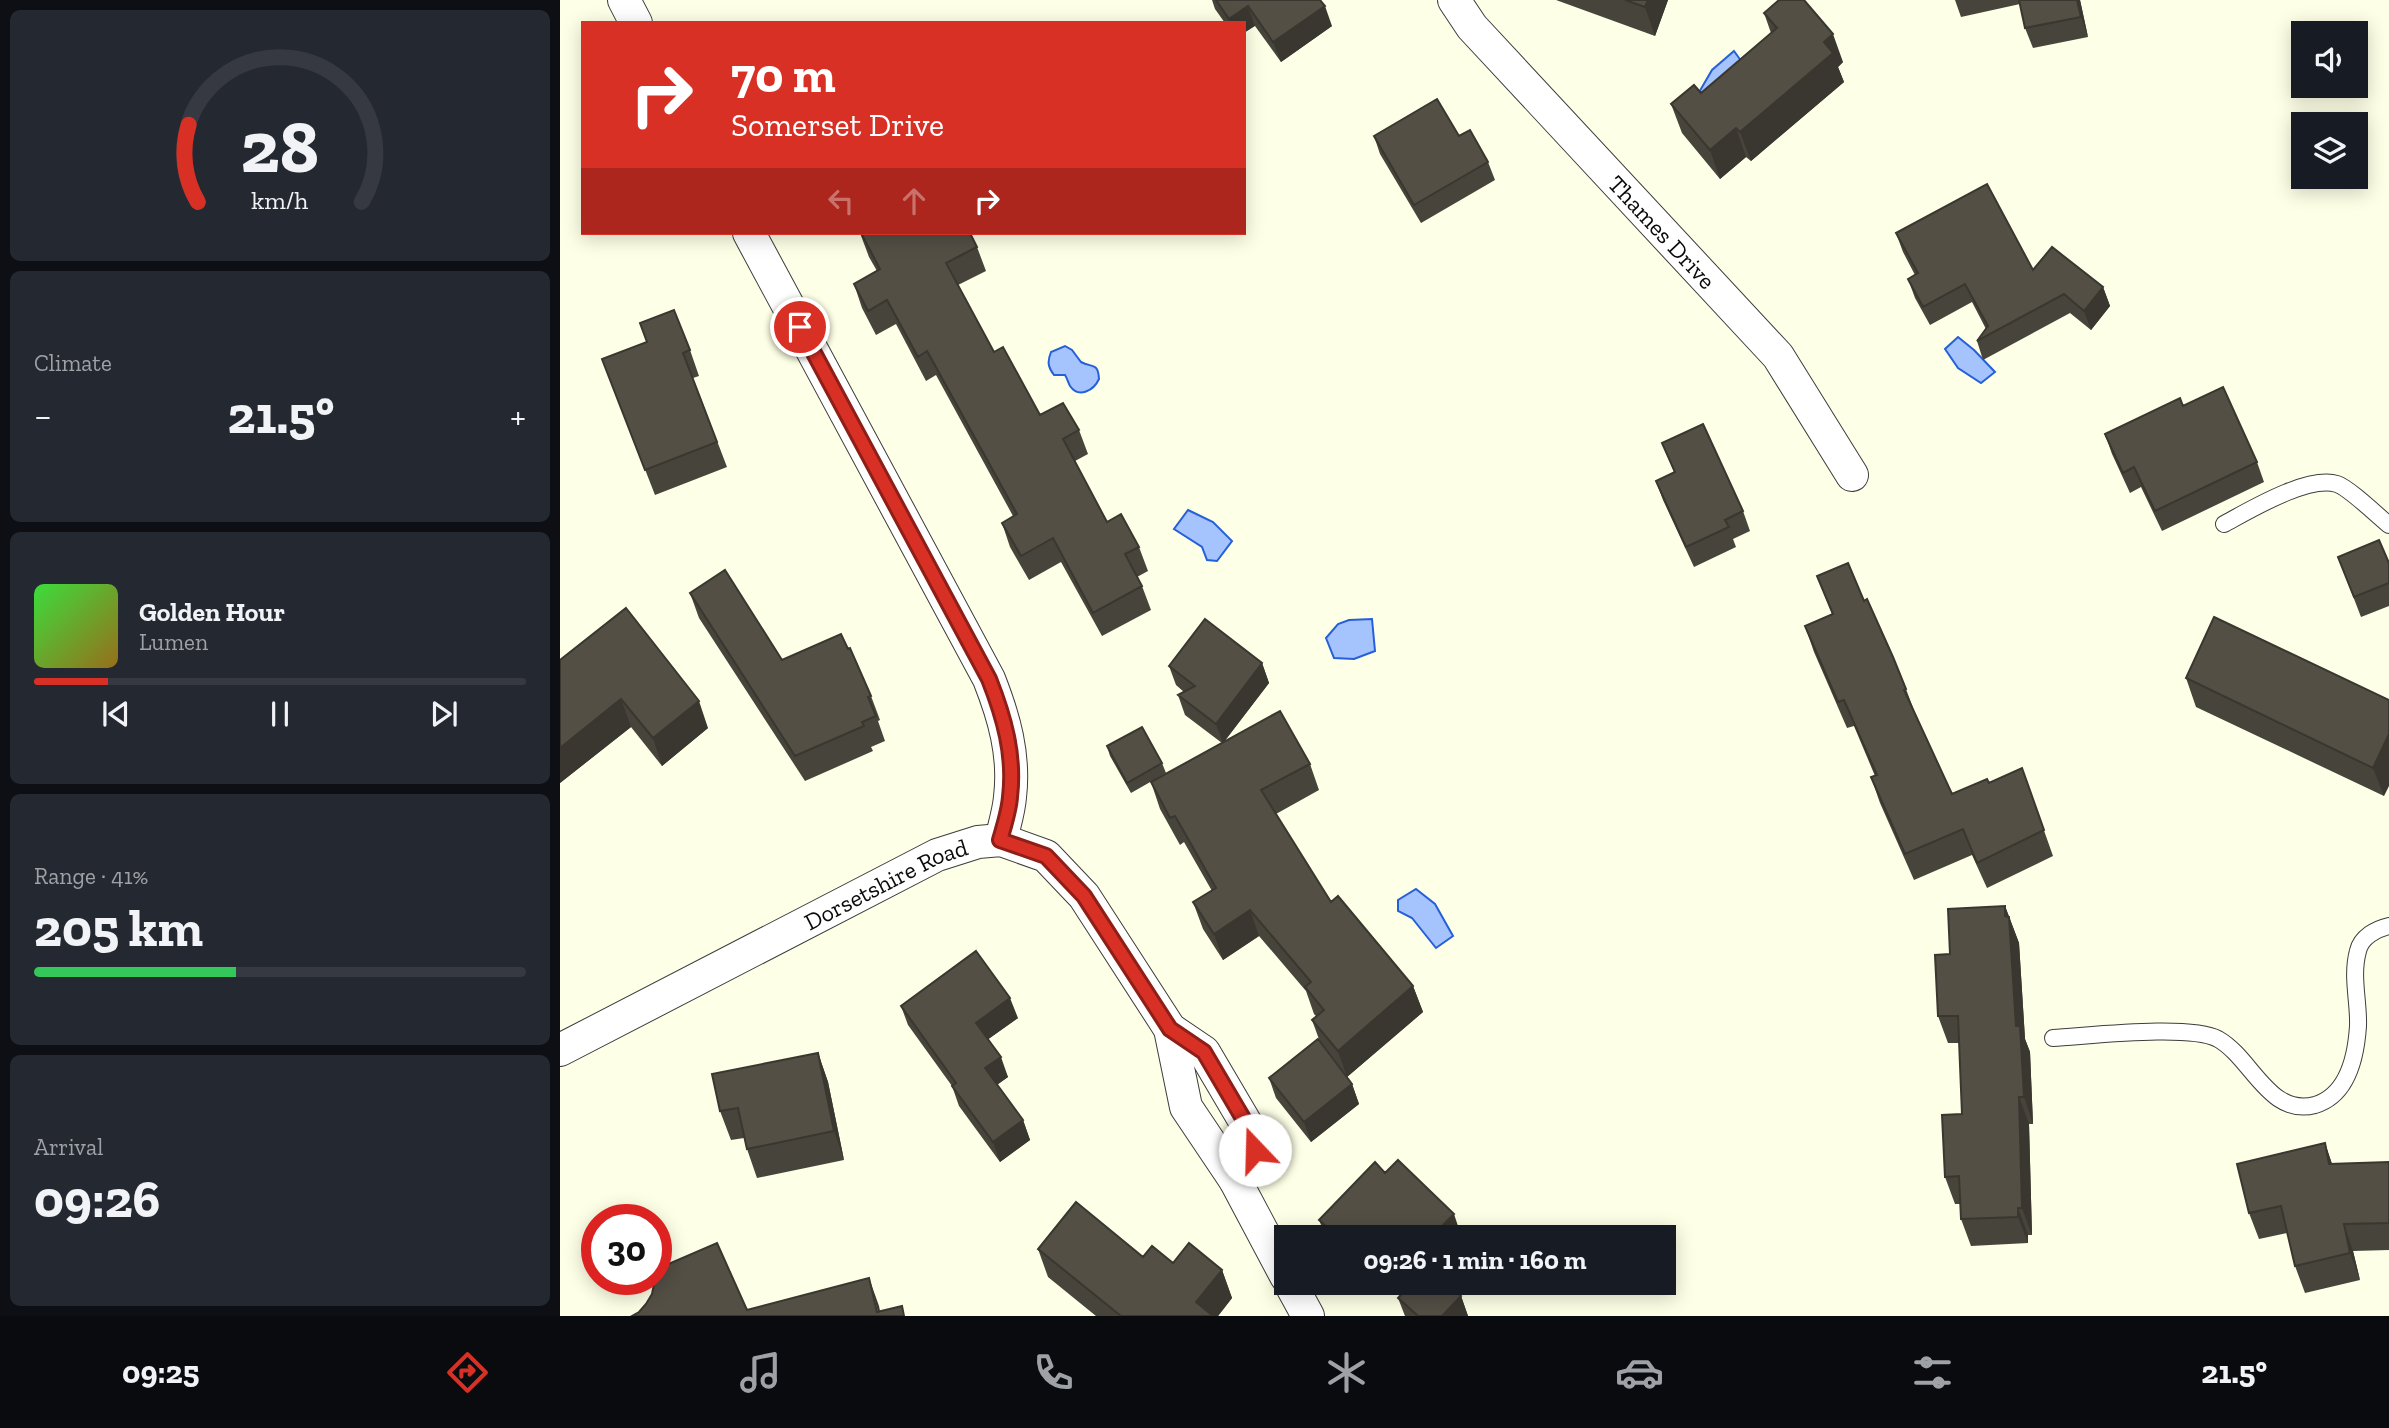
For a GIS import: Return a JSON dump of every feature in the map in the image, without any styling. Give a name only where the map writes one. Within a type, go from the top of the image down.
[{"type":"street","points":[[624,0],[635,21]]},
{"type":"street","name":"Thames Drive","points":[[1454,0],[1472,27],[1778,356],[1852,475]]},
{"type":"street","points":[[750,235],[989,679],[1005,719],[1010,757],[1010,797],[1000,840]]},
{"type":"street","name":"Dorsetshire Road","points":[[560,1050],[937,855],[978,842],[1000,840],[1046,856],[1084,896],[1170,1029],[1204,1052],[1254,1137],[1255,1150],[1235,1180]]},
{"type":"street","points":[[1170,1029],[1186,1107],[1235,1180],[1274,1253]]},
{"type":"street","points":[[1297,1295],[1308,1316]]},
{"type":"lane","points":[[2224,524],[2296,488],[2337,484],[2389,525]]},
{"type":"lane","points":[[2053,1038],[2183,1031],[2218,1039],[2249,1067],[2269,1092],[2289,1106],[2314,1105],[2334,1096],[2350,1072],[2358,1026],[2355,985],[2358,950],[2369,934],[2389,926]]},
{"type":"water","points":[[1734,51],[1747,69],[1712,101],[1698,94],[1712,70]]},
{"type":"water","points":[[1958,337],[1995,372],[1981,383],[1958,368],[1945,349]]},
{"type":"water","points":[[1065,346],[1072,350],[1081,362],[1094,366],[1097,370],[1099,379],[1094,387],[1086,392],[1074,390],[1065,375],[1054,375],[1050,369],[1051,352]]},
{"type":"water","points":[[1188,510],[1213,522],[1232,541],[1217,561],[1207,560],[1202,547],[1174,529]]},
{"type":"water","points":[[1372,619],[1375,651],[1354,659],[1334,658],[1326,638],[1338,624],[1349,620]]},
{"type":"water","points":[[1416,889],[1435,904],[1453,936],[1436,948],[1412,918],[1398,911],[1398,900]]},
{"type":"building","points":[[1216,0],[1320,0],[1325,6],[1273,42],[1248,6],[1229,19]]},
{"type":"building","points":[[1625,0],[1648,0],[1645,7]]},
{"type":"building","points":[[1779,0],[1804,0],[1833,34],[1824,42],[1833,53],[1740,132],[1736,128],[1710,150],[1671,104],[1694,85],[1701,93],[1777,28],[1764,13]]},
{"type":"building","points":[[2019,0],[2077,0],[2081,17],[2025,28]]},
{"type":"building","points":[[1437,99],[1459,136],[1470,130],[1488,162],[1414,205],[1374,136]]},
{"type":"building","points":[[1987,184],[2033,270],[2052,247],[2103,287],[2084,311],[2064,294],[1977,341],[1988,326],[1965,284],[1923,307],[1908,279],[1918,273],[1896,233]]},
{"type":"building","points":[[862,235],[971,235],[977,247],[946,263],[994,352],[1003,347],[1040,415],[1063,403],[1079,430],[1063,439],[1107,522],[1121,514],[1139,547],[1125,554],[1142,586],[1093,613],[1053,538],[1021,556],[1002,523],[1017,514],[927,351],[918,357],[887,300],[868,311],[854,284],[880,269]]},
{"type":"building","points":[[674,310],[690,350],[683,353],[717,442],[645,470],[602,359],[647,342],[640,323]]},
{"type":"building","points":[[2223,387],[2257,462],[2155,511],[2134,467],[2123,473],[2105,434],[2180,398],[2183,406]]},
{"type":"building","points":[[1703,424],[1743,511],[1725,520],[1729,527],[1686,547],[1656,481],[1675,472],[1662,443]]},
{"type":"building","points":[[2379,540],[2389,563],[2389,583],[2354,597],[2338,557]]},
{"type":"building","points":[[1848,563],[1864,601],[1867,599],[1893,657],[1906,689],[1904,690],[1952,794],[1987,779],[1989,783],[2022,768],[2044,830],[1977,863],[1963,829],[1905,854],[1871,777],[1877,775],[1844,700],[1838,702],[1805,626],[1833,614],[1817,576]]},
{"type":"building","points":[[725,570],[782,660],[841,634],[871,696],[868,697],[876,716],[862,722],[864,726],[795,756],[690,593]]},
{"type":"building","points":[[626,608],[699,701],[653,738],[621,699],[560,748],[560,660]]},
{"type":"building","points":[[2214,617],[2389,700],[2389,734],[2373,768],[2186,678]]},
{"type":"building","points":[[1205,619],[1262,663],[1216,724],[1178,695],[1195,686],[1169,666]]},
{"type":"building","points":[[1280,711],[1310,764],[1261,790],[1331,902],[1338,896],[1413,986],[1338,1051],[1312,1020],[1324,1010],[1305,987],[1311,982],[1250,910],[1214,934],[1193,902],[1216,888],[1175,816],[1170,818],[1151,782]]},
{"type":"building","points":[[1142,727],[1162,763],[1127,783],[1107,746]]},
{"type":"building","points":[[2005,906],[2005,916],[2009,917],[2016,1026],[2020,1026],[2024,1097],[2019,1097],[2022,1208],[2018,1208],[2018,1217],[1961,1219],[1959,1176],[1945,1177],[1942,1115],[1962,1114],[1958,1016],[1938,1016],[1935,955],[1950,954],[1948,909]]},
{"type":"building","points":[[976,951],[1010,998],[976,1023],[1001,1057],[985,1068],[1023,1120],[993,1142],[952,1086],[956,1083],[901,1006]]},
{"type":"building","points":[[1318,1039],[1352,1084],[1304,1122],[1269,1078]]},
{"type":"building","points":[[818,1053],[834,1131],[747,1149],[738,1108],[720,1111],[712,1074]]},
{"type":"building","points":[[2325,1143],[2329,1164],[2389,1162],[2389,1223],[2344,1224],[2350,1253],[2295,1266],[2281,1206],[2249,1213],[2237,1164]]},
{"type":"building","points":[[1398,1160],[1454,1214],[1443,1225],[1325,1225],[1319,1220],[1375,1162],[1385,1173]]},
{"type":"building","points":[[1076,1202],[1143,1257],[1152,1246],[1173,1263],[1189,1243],[1222,1270],[1196,1302],[1213,1316],[1121,1316],[1038,1249]]},
{"type":"building","points":[[717,1243],[747,1310],[869,1278],[877,1312],[902,1306],[904,1316],[632,1316],[639,1312],[651,1295],[672,1295],[672,1262]]},
{"type":"building","points":[[1401,1295],[1461,1296],[1442,1316],[1418,1316],[1398,1298]]},
{"type":"route","points":[[800,327],[989,679],[1005,719],[1010,757],[1010,797],[1000,840],[1046,856],[1084,896],[1170,1029],[1204,1052],[1254,1137],[1255,1150]]}]
